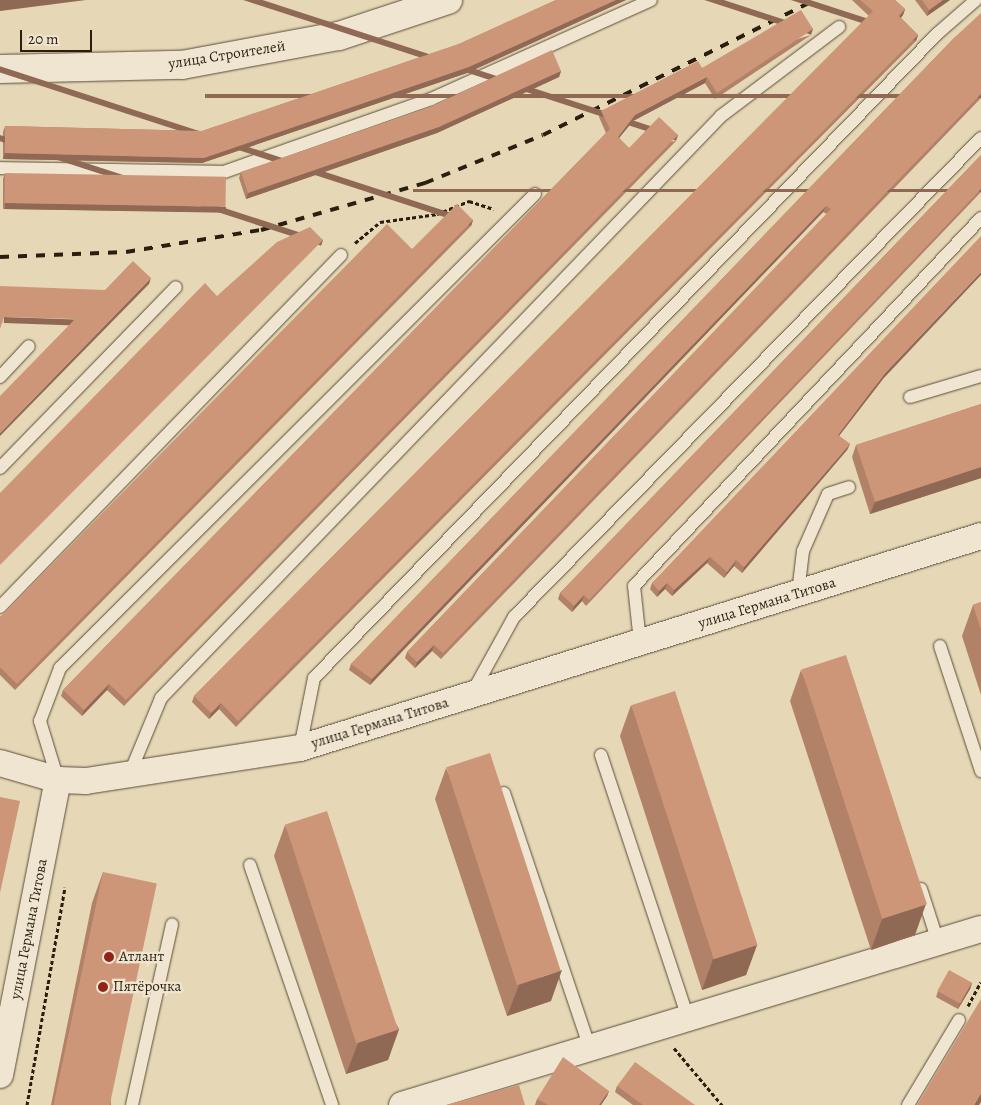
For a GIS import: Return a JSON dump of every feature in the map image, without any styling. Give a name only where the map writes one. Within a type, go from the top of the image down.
[{"type":"main road","name":"улица Строителей","points":[[0,69],[182,65],[339,36],[448,0]]},
{"type":"street","name":"улица Германа Титова","points":[[0,1075],[8,994],[58,780],[86,781],[300,748],[981,536]]},
{"type":"street","points":[[0,763],[58,780]]},
{"type":"street","points":[[402,1105],[981,929]]},
{"type":"lane","points":[[0,168],[224,172],[431,99],[651,0]]},
{"type":"lane","points":[[300,748],[314,678],[938,33],[976,0]]},
{"type":"lane","points":[[130,774],[161,698],[721,116],[839,27]]},
{"type":"lane","points":[[471,695],[514,617],[981,138]]},
{"type":"lane","points":[[58,780],[40,721],[60,668],[535,194]]},
{"type":"lane","points":[[640,642],[634,586],[981,218]]},
{"type":"lane","points":[[0,607],[341,255]]},
{"type":"lane","points":[[0,468],[176,287]]},
{"type":"lane","points":[[0,377],[29,346]]},
{"type":"lane","points":[[910,397],[981,376]]},
{"type":"lane","points":[[798,593],[803,551],[828,494],[849,487]]},
{"type":"lane","points":[[940,646],[981,771]]},
{"type":"lane","points":[[601,755],[688,1018]]},
{"type":"lane","points":[[504,793],[590,1048]]},
{"type":"lane","points":[[250,865],[332,1105]]},
{"type":"lane","points":[[917,877],[938,942]]},
{"type":"lane","points":[[132,1105],[172,924]]},
{"type":"lane","points":[[908,1105],[959,1020]]},
{"type":"path","points":[[341,255],[380,222],[437,214],[469,202],[514,215]]},
{"type":"path","points":[[27,1105],[66,884]]},
{"type":"path","points":[[959,1020],[981,982]]},
{"type":"path","points":[[657,1028],[722,1105]]},
{"type":"building","points":[[556,0],[616,0],[469,67],[204,158],[5,153],[5,126],[202,131],[459,44]]},
{"type":"building","points":[[860,0],[895,0],[905,9],[899,16],[918,35],[238,721],[221,703],[211,713],[194,696],[873,11]]},
{"type":"building","points":[[922,0],[943,0],[929,10]]},
{"type":"building","points":[[801,10],[813,29],[717,93],[707,77],[635,115],[618,137],[629,148],[659,117],[678,135],[126,700],[109,684],[84,710],[63,690],[610,129],[601,111],[698,61],[702,68]]},
{"type":"building","points":[[981,13],[981,94],[443,653],[434,645],[417,662],[407,652],[831,209],[826,206],[372,679],[351,664],[955,37]]},
{"type":"building","points":[[552,50],[561,71],[439,127],[248,193],[241,172],[430,107]]},
{"type":"building","points":[[981,155],[981,189],[589,600],[584,595],[574,606],[560,593]]},
{"type":"building","points":[[5,173],[226,177],[225,207],[4,203]]},
{"type":"building","points":[[457,204],[473,220],[17,684],[0,667],[0,617],[387,224],[412,249]]},
{"type":"building","points":[[310,227],[323,240],[0,565],[0,493],[205,283],[217,296],[277,242]]},
{"type":"building","points":[[981,236],[981,272],[885,373],[838,435],[850,444],[744,567],[736,560],[727,572],[710,557],[674,590],[667,583],[659,591],[652,583]]},
{"type":"building","points":[[133,261],[151,278],[0,433],[0,396],[75,319],[4,317],[0,329],[0,286],[105,290]]},
{"type":"building","points":[[981,404],[981,467],[875,502],[856,445]]},
{"type":"building","points":[[981,602],[981,630],[973,605]]},
{"type":"building","points":[[846,655],[927,904],[882,919],[801,670]]},
{"type":"building","points":[[675,691],[758,945],[714,959],[631,705]]},
{"type":"building","points":[[490,753],[561,971],[517,985],[446,767]]},
{"type":"building","points":[[0,797],[20,801],[0,893]]},
{"type":"building","points":[[327,811],[398,1030],[356,1043],[285,825]]},
{"type":"building","points":[[103,872],[157,883],[110,1105],[54,1105]]},
{"type":"building","points":[[949,970],[972,983],[960,1004],[937,991]]},
{"type":"building","points":[[981,999],[981,1093],[974,1105],[917,1105]]},
{"type":"building","points":[[563,1057],[609,1091],[599,1105],[548,1105],[537,1099]]},
{"type":"building","points":[[635,1062],[695,1105],[643,1105],[617,1086]]},
{"type":"building","points":[[519,1085],[525,1105],[446,1105]]},
{"type":"railway","points":[[0,257],[126,252],[261,230],[425,183],[543,135],[815,0]]},
{"type":"place","name":"Атлант","points":[[109,957]]},
{"type":"place","name":"Пятёрочка","points":[[103,987]]}]
